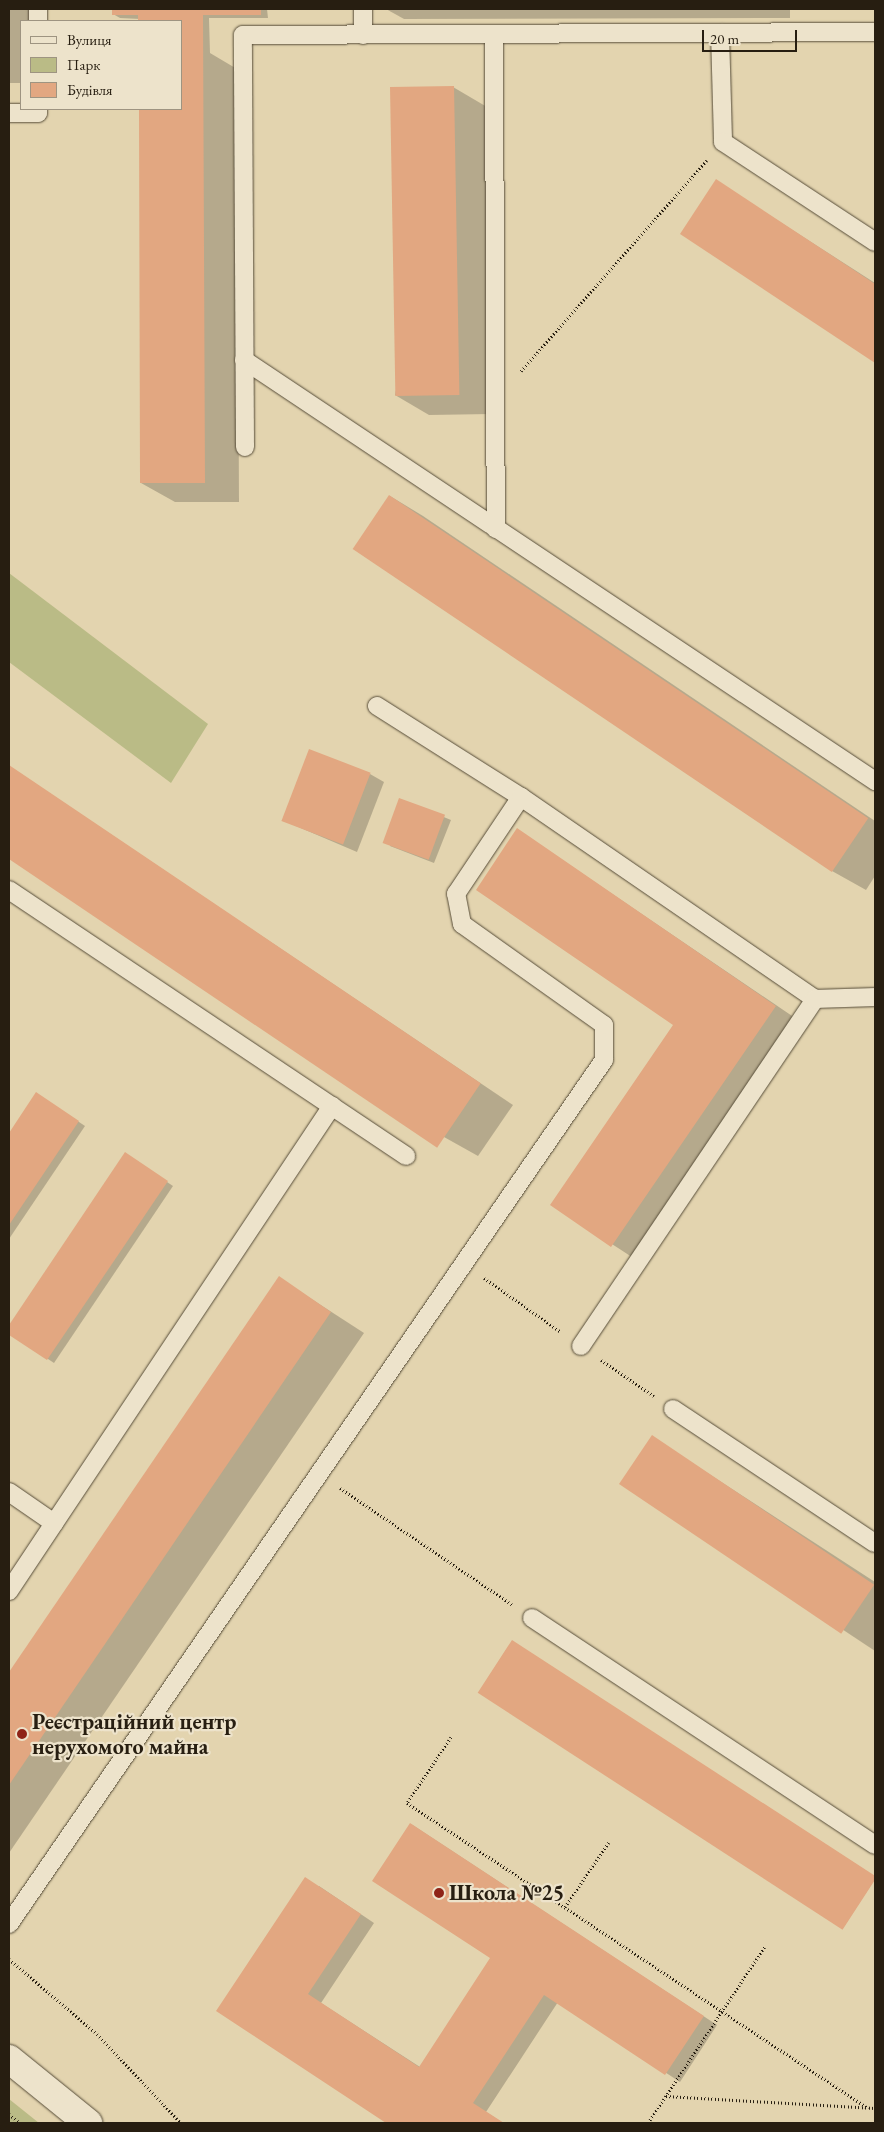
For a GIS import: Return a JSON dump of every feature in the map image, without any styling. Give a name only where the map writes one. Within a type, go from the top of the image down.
[{"type":"street","points":[[9,2059],[88,2123]]},
{"type":"lane","points":[[362,9],[363,35]]},
{"type":"lane","points":[[245,447],[243,35],[875,32]]},
{"type":"lane","points":[[720,33],[723,142],[875,242]]},
{"type":"lane","points":[[494,34],[496,529]]},
{"type":"lane","points":[[9,113],[38,113],[38,110]]},
{"type":"lane","points":[[244,360],[875,781]]},
{"type":"lane","points":[[377,706],[521,797],[815,999],[875,997]]},
{"type":"lane","points":[[9,1924],[604,1060],[604,1025],[462,924],[456,894],[521,797]]},
{"type":"lane","points":[[9,890],[406,1156]]},
{"type":"lane","points":[[581,1346],[815,999]]},
{"type":"lane","points":[[9,1591],[332,1106]]},
{"type":"lane","points":[[673,1409],[875,1543]]},
{"type":"lane","points":[[9,1492],[54,1523]]},
{"type":"lane","points":[[532,1618],[875,1845]]},
{"type":"path","points":[[496,400],[723,142]]},
{"type":"path","points":[[319,1473],[532,1618]]},
{"type":"path","points":[[451,1737],[407,1803],[868,2108]]},
{"type":"path","points":[[565,1908],[609,1842]]},
{"type":"path","points":[[648,2123],[765,1946]]},
{"type":"path","points":[[9,1959],[97,2034],[181,2123]]},
{"type":"path","points":[[666,2096],[875,2108]]},
{"type":"path","points":[[9,2114],[20,2123]]},
{"type":"green space","points":[[9,573],[208,724],[171,783],[9,662]]},
{"type":"green space","points":[[9,2099],[39,2123],[9,2123]]},
{"type":"building","points":[[112,9],[261,9],[261,15],[203,15],[205,483],[140,483],[139,110],[182,110],[182,20],[138,20],[138,15],[112,15]]},
{"type":"building","points":[[454,86],[459,395],[395,396],[390,87]]},
{"type":"building","points":[[716,179],[875,284],[875,363],[680,234]]},
{"type":"building","points":[[389,495],[868,818],[832,872],[353,549]]},
{"type":"building","points":[[309,749],[371,773],[343,845],[281,821]]},
{"type":"building","points":[[9,765],[481,1083],[437,1148],[9,859]]},
{"type":"building","points":[[399,798],[445,815],[429,860],[383,843]]},
{"type":"building","points":[[517,828],[776,1006],[611,1247],[550,1205],[673,1025],[476,890]]},
{"type":"building","points":[[36,1092],[79,1121],[9,1225],[9,1133]]},
{"type":"building","points":[[125,1152],[168,1181],[47,1360],[9,1335],[9,1325]]},
{"type":"building","points":[[279,1276],[331,1312],[9,1785],[9,1672]]},
{"type":"building","points":[[652,1435],[874,1585],[841,1634],[619,1484]]},
{"type":"building","points":[[512,1640],[875,1876],[875,1880],[843,1930],[478,1693]]},
{"type":"building","points":[[410,1823],[704,2016],[665,2075],[544,1995],[473,2103],[504,2123],[386,2123],[216,2011],[305,1877],[361,1914],[308,1994],[419,2067],[490,1958],[372,1881]]},
{"type":"place","name":"Реєстраційний центр нерухомого майна","points":[[22,1734]]},
{"type":"place","name":"Школа №25","points":[[439,1893]]}]
